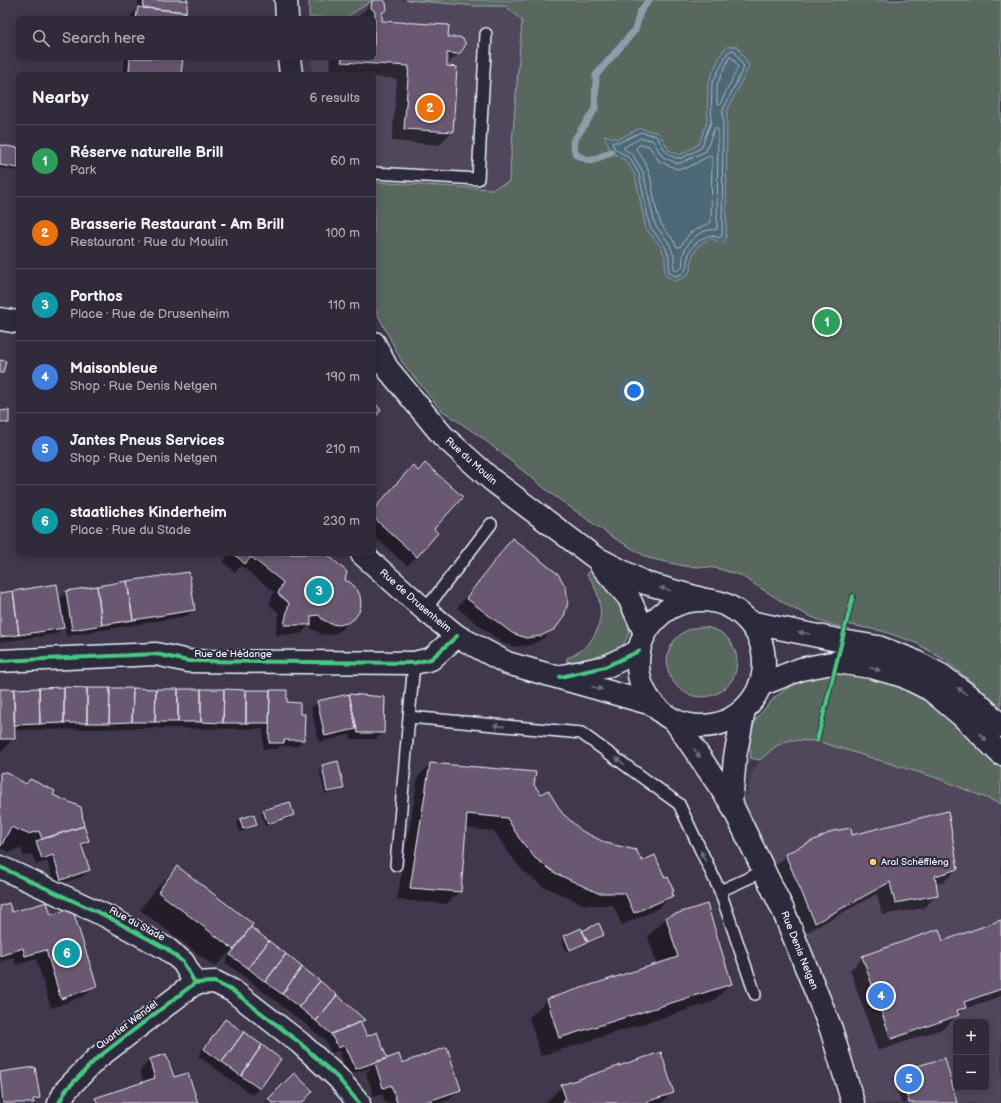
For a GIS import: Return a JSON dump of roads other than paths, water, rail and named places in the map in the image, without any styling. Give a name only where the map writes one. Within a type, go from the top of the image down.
[{"type":"main road","points":[[286,0],[287,16]]},
{"type":"main road","points":[[289,60],[291,72]]},
{"type":"main road","points":[[0,319],[16,322]]},
{"type":"main road","name":"Rue du Moulin","points":[[376,347],[387,368],[443,436],[492,480],[593,556]]},
{"type":"main road","name":"Rue de Drusenheim","points":[[364,556],[425,610],[457,636],[507,663],[652,704]]},
{"type":"main road","points":[[593,556],[645,583],[702,599],[720,602],[736,610],[750,622],[759,636],[764,652],[764,669],[760,685],[754,699],[744,710],[729,720],[711,726],[692,726],[675,721],[662,714],[652,704],[642,688],[638,670],[642,642],[656,618],[669,608],[685,601],[702,599]]},
{"type":"main road","points":[[593,556],[629,598],[642,642]]},
{"type":"main road","points":[[750,622],[878,647],[910,659],[941,675],[976,702],[1001,726]]},
{"type":"main road","name":"Rue de Hédange","points":[[0,661],[156,654],[188,662],[414,663],[431,659],[457,636]]},
{"type":"main road","points":[[560,677],[605,667],[642,642]]},
{"type":"main road","points":[[760,685],[801,669],[837,662],[871,667],[903,676],[931,690],[962,716],[1001,754]]},
{"type":"main road","points":[[731,803],[735,757],[744,710]]},
{"type":"main road","name":"Rue Denis Netgen","points":[[675,721],[731,803],[764,871],[797,942],[831,1029],[853,1103]]},
{"type":"main road","name":"Rue du Stade","points":[[0,867],[106,916],[167,949],[183,962],[195,983]]},
{"type":"main road","points":[[195,983],[215,982],[233,991],[300,1043],[338,1078],[359,1103]]},
{"type":"main road","name":"Quartier Wendel","points":[[59,1103],[66,1090],[96,1059],[195,983]]},
{"type":"lane","points":[[376,173],[478,179],[486,34]]},
{"type":"lane","points":[[425,610],[491,524]]},
{"type":"lane","points":[[396,865],[414,663]]},
{"type":"lane","points":[[409,717],[581,733],[679,804],[720,891],[755,994]]},
{"type":"lane","points":[[720,891],[764,871]]},
{"type":"water","points":[[737,46],[749,66],[727,111],[726,238],[722,244],[711,238],[699,245],[692,257],[691,269],[687,276],[675,281],[665,275],[665,257],[661,247],[646,229],[635,175],[626,161],[611,152],[604,135],[618,139],[640,128],[659,133],[669,150],[680,155],[699,144],[707,121],[708,83],[720,56],[726,47]]},
{"type":"waterway","points":[[611,152],[591,161],[576,155],[573,142],[595,109],[596,75],[635,30],[640,12],[649,0]]},
{"type":"place","name":"Brasserie Restaurant - Am Brill","points":[[430,108]]},
{"type":"place","name":"Réserve naturelle Brill","points":[[827,322]]},
{"type":"place","name":"Porthos","points":[[319,591]]},
{"type":"place","name":"Aral Schëffléng","points":[[873,862]]},
{"type":"place","name":"staatliches Kinderheim","points":[[67,953]]},
{"type":"place","name":"Maisonbleue","points":[[881,996]]},
{"type":"place","name":"Jantes Pneus Services","points":[[909,1079]]}]
